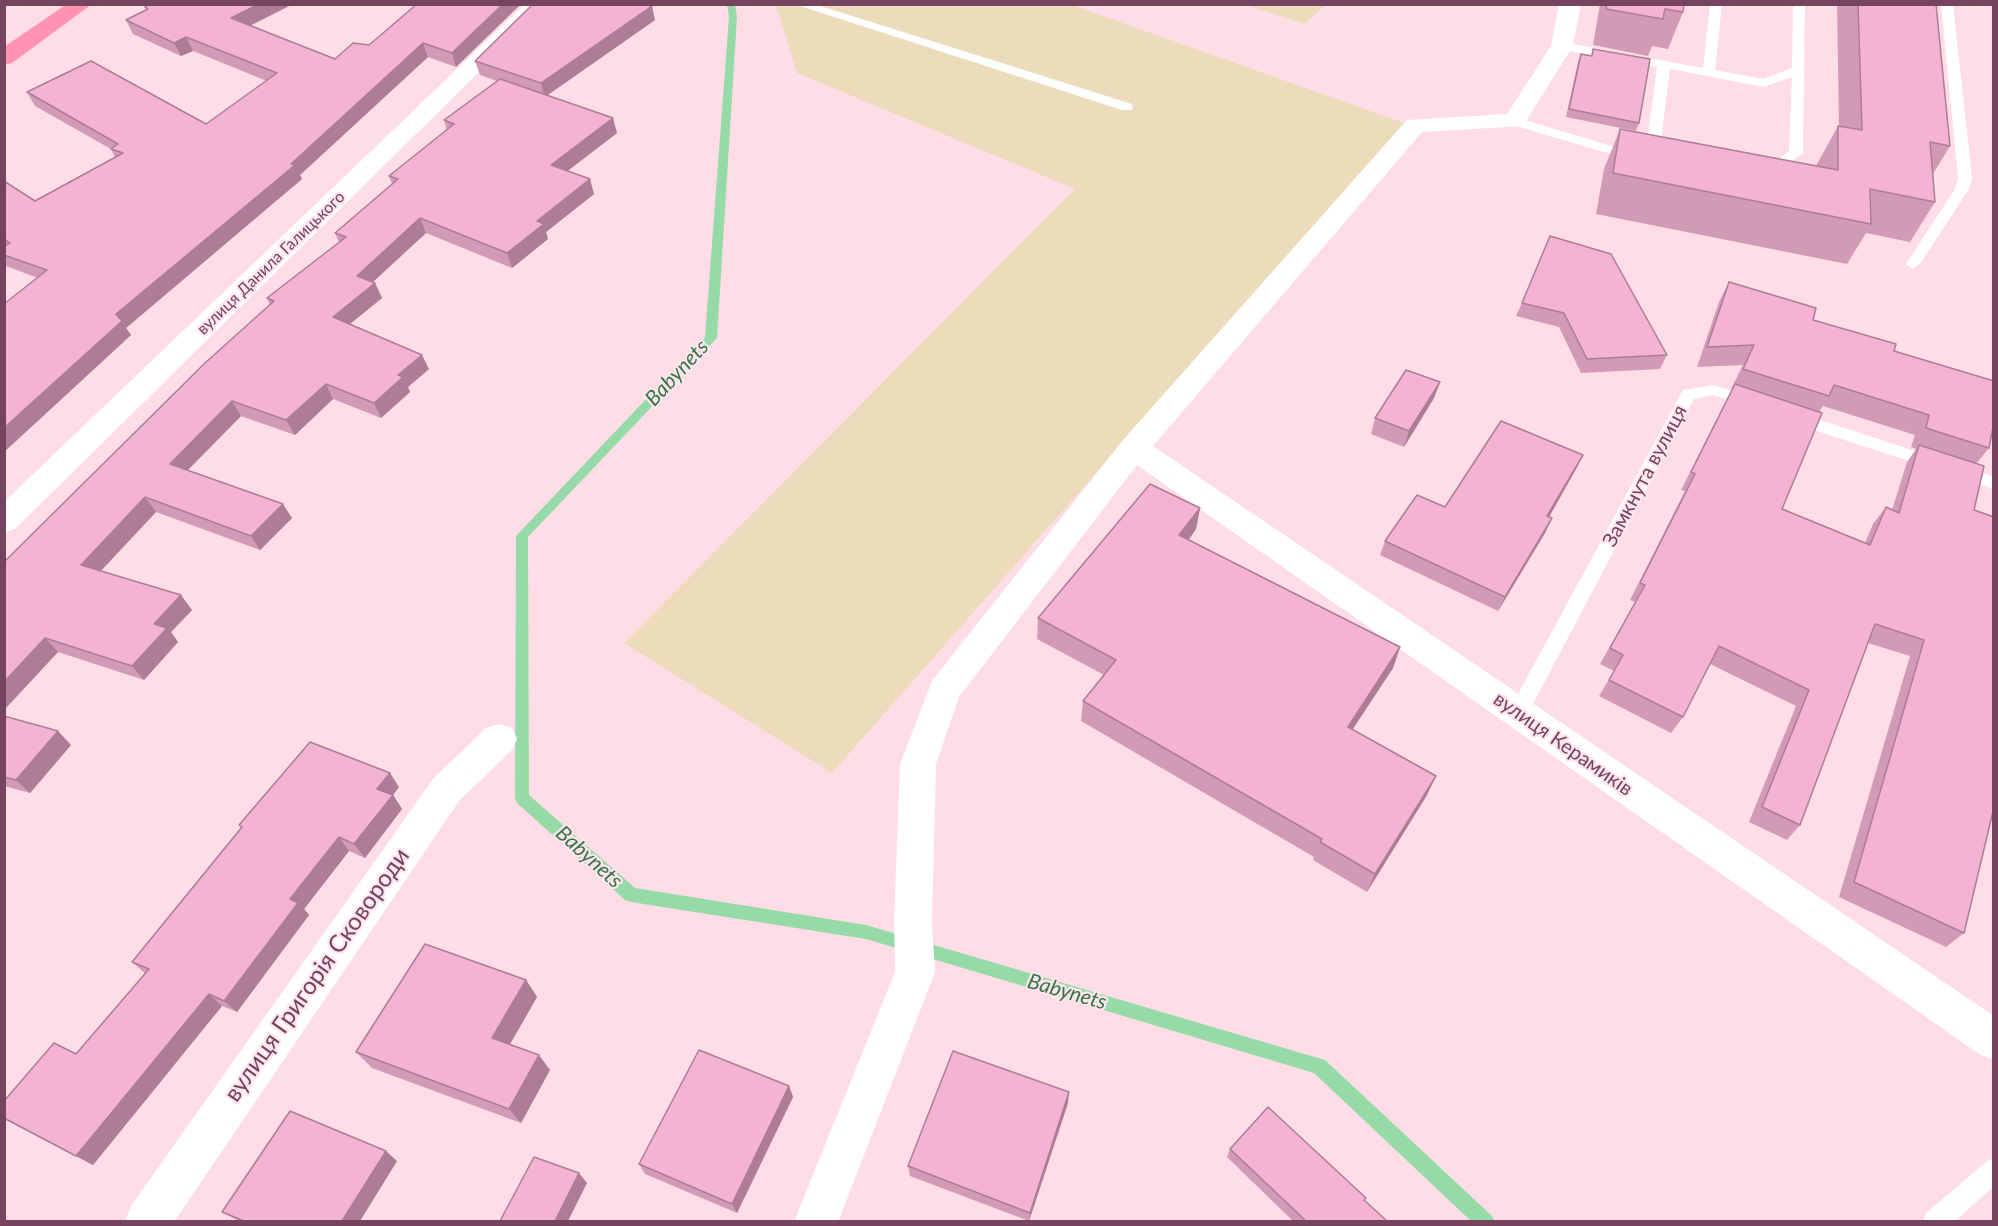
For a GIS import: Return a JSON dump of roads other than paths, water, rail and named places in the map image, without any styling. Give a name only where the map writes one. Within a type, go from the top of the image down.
[{"type":"main road","points":[[4,58],[82,4]]},
{"type":"street","name":"вулиця Данила Галицького","points":[[4,521],[538,4]]},
{"type":"street","points":[[816,1221],[915,972],[912,923],[918,764],[944,691],[1134,448],[1415,125],[1515,121],[1562,46],[1570,4]]},
{"type":"street","name":"вулиця Керамиків","points":[[1134,448],[1994,1040]]},
{"type":"street","name":"вулиця Григорія Сковороди","points":[[147,1221],[446,790],[499,739]]},
{"type":"lane","points":[[800,4],[1127,107]]},
{"type":"lane","points":[[1709,72],[1716,4]]},
{"type":"lane","points":[[1750,175],[1761,177],[1796,153],[1799,4]]},
{"type":"lane","points":[[1913,264],[1962,189],[1965,178],[1947,4]]},
{"type":"lane","points":[[1562,46],[1764,83],[1798,70]]},
{"type":"lane","points":[[1515,121],[1605,148],[1657,158],[1664,64]]},
{"type":"lane","name":"Замкнута вулиця","points":[[1518,713],[1689,394],[1713,390],[1994,483]]},
{"type":"lane","points":[[1935,1221],[1994,1170]]},
{"type":"waterway","name":"Babynets","points":[[731,4],[733,17],[711,338],[522,536],[522,798],[631,895],[866,932],[1319,1066],[1486,1222]]}]
